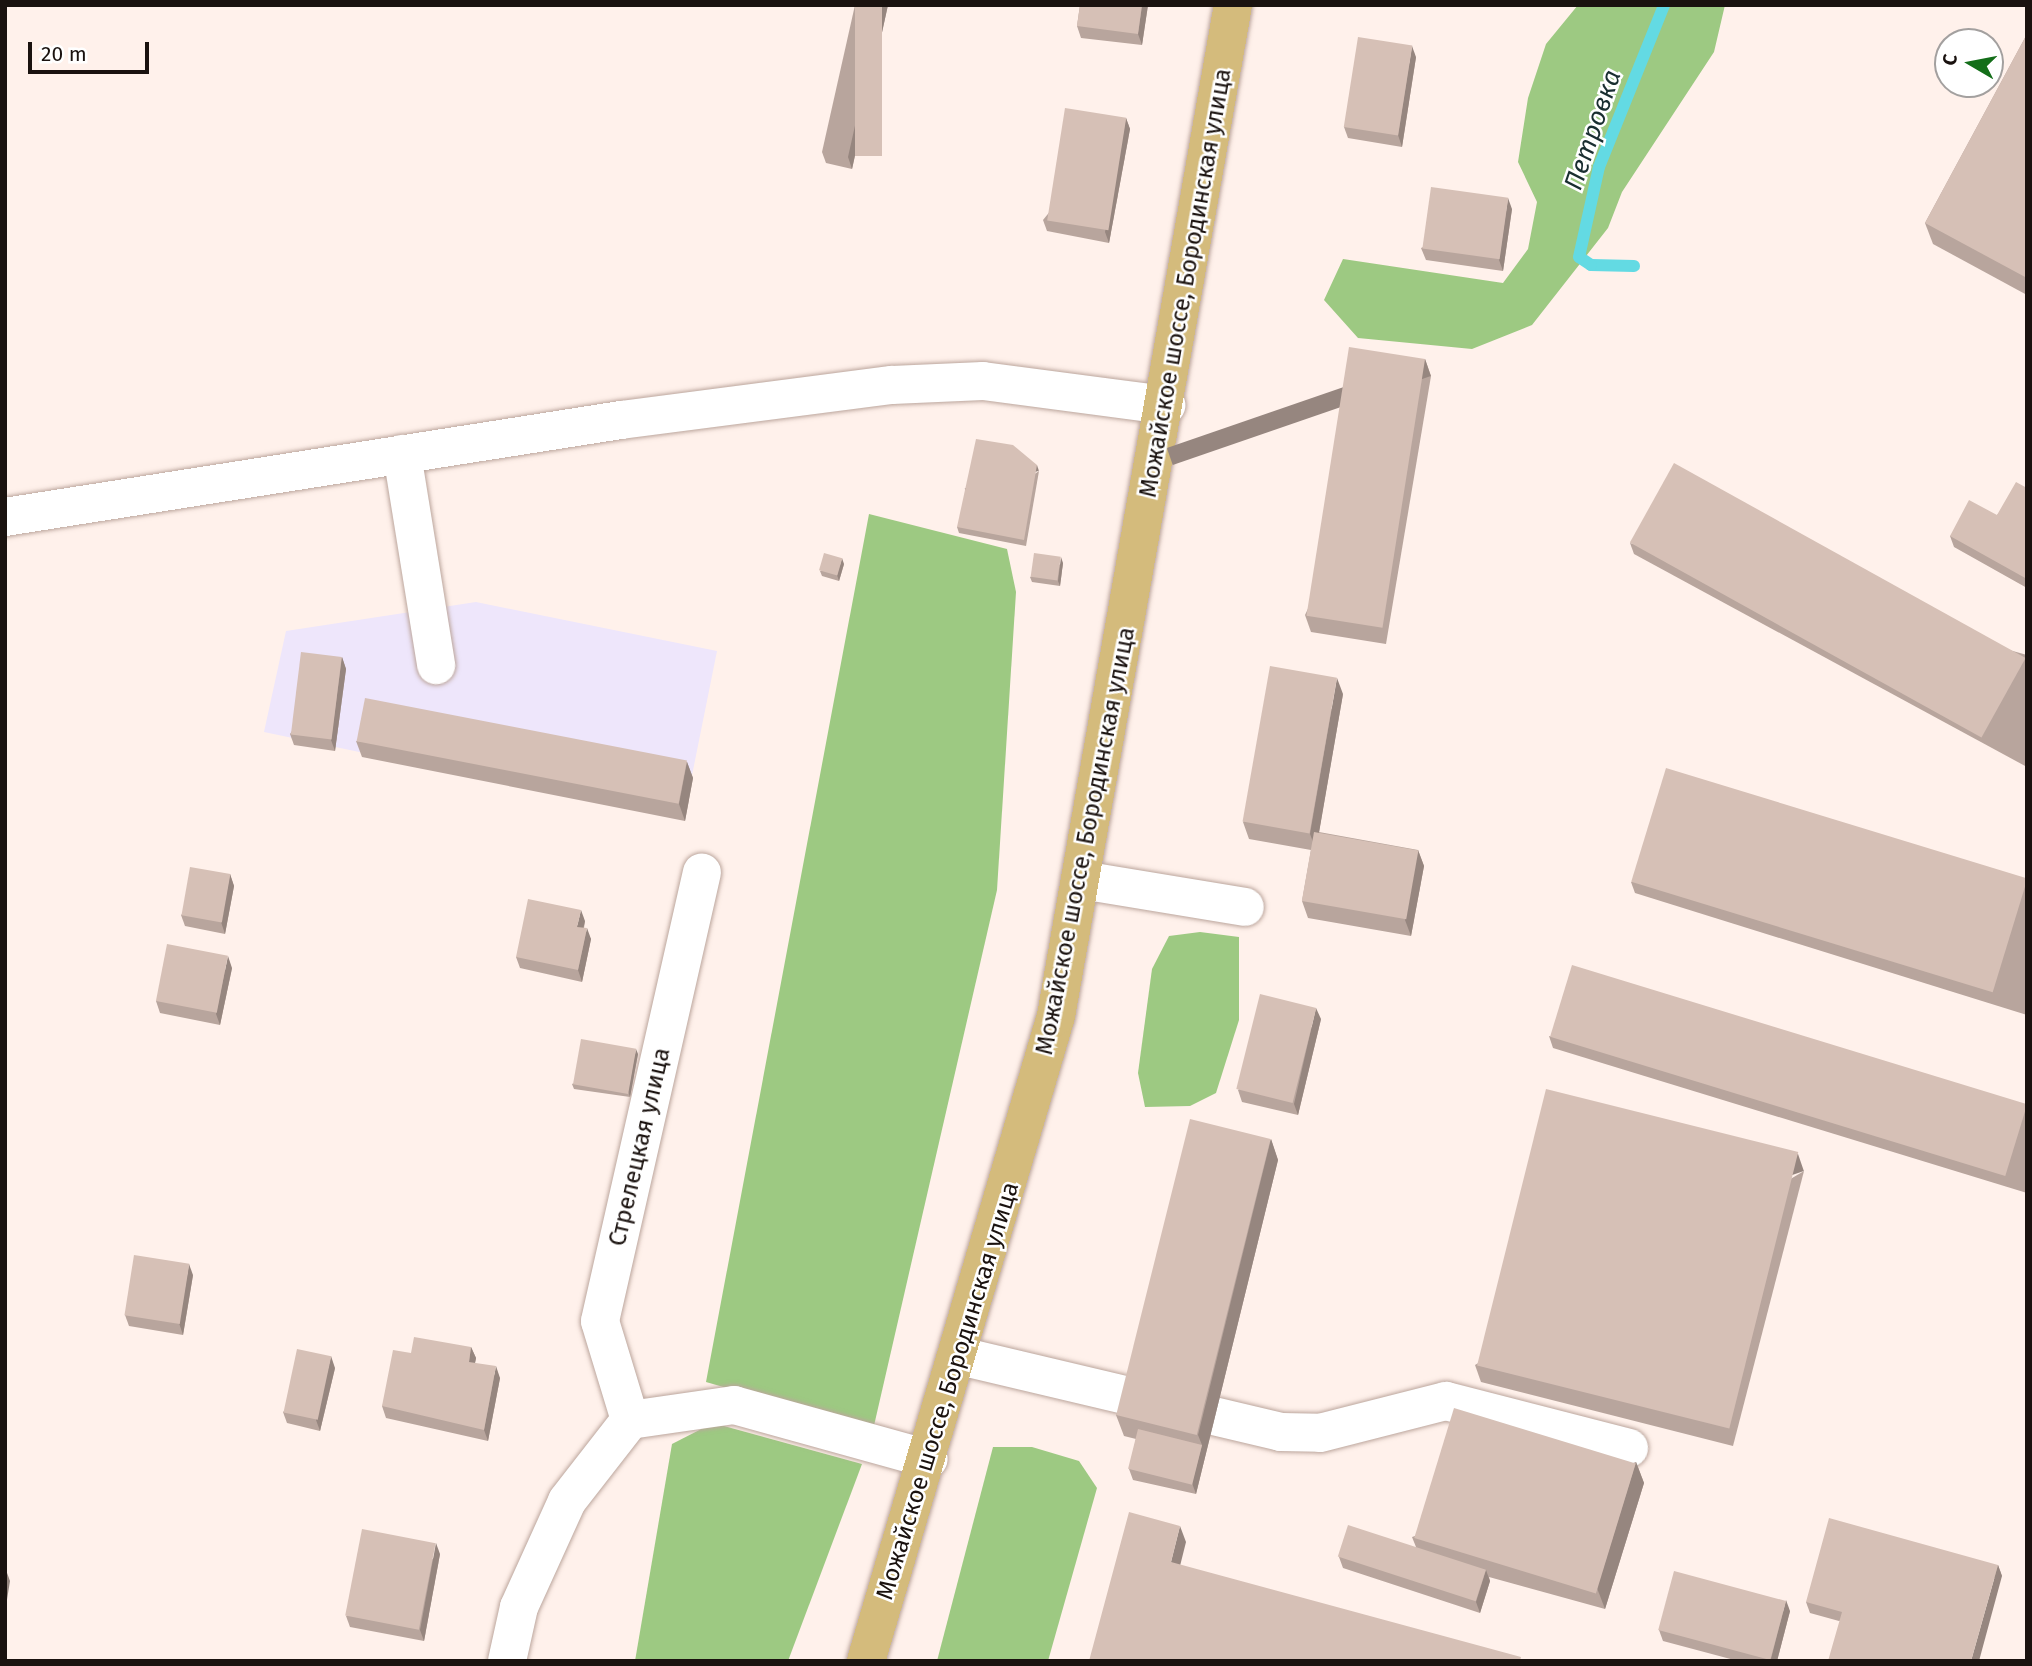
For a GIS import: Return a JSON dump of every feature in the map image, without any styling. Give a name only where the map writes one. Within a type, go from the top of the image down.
[{"type":"main road","name":"Можайское шоссе, Бородинская улица","points":[[866,1661],[960,1356],[1044,1064],[1082,880],[1233,5]]},
{"type":"street","points":[[5,517],[402,454],[954,380],[1166,405]]},
{"type":"street","points":[[402,454],[436,665]]},
{"type":"street","name":"Стрелецкая улица","points":[[630,1420],[600,1321],[702,872]]},
{"type":"street","points":[[1082,880],[1245,907]]},
{"type":"street","points":[[960,1356],[1281,1432],[1320,1433],[1446,1401],[1629,1448]]},
{"type":"street","points":[[507,1661],[519,1607],[567,1502],[630,1420],[734,1405],[929,1459]]},
{"type":"shaded area","points":[[476,602],[717,651],[683,820],[264,732],[286,631]]},
{"type":"green space","points":[[1578,5],[1725,5],[1714,52],[1622,192],[1608,228],[1532,325],[1472,349],[1358,338],[1324,300],[1343,259],[1503,283],[1528,249],[1537,202],[1518,162],[1528,98],[1546,44]]},
{"type":"green space","points":[[869,514],[1007,549],[1016,592],[997,890],[873,1430],[706,1382]]},
{"type":"green space","points":[[1200,932],[1239,937],[1239,1020],[1216,1093],[1190,1106],[1145,1107],[1138,1073],[1152,969],[1169,936]]},
{"type":"green space","points":[[713,1423],[862,1464],[788,1661],[635,1661],[672,1444]]},
{"type":"green space","points":[[993,1447],[1032,1447],[1079,1461],[1097,1488],[1048,1661],[937,1661]]},
{"type":"building","points":[[855,5],[882,5],[882,156],[855,156]]},
{"type":"building","points":[[1080,5],[1142,5],[1138,34],[1077,26]]},
{"type":"building","points":[[2027,34],[2027,278],[1925,223],[1992,98],[2004,98],[2004,77]]},
{"type":"building","points":[[1358,37],[1412,46],[1398,135],[1344,127]]},
{"type":"building","points":[[1065,108],[1126,118],[1108,230],[1047,221]]},
{"type":"building","points":[[1431,187],[1508,198],[1500,259],[1422,248]]},
{"type":"building","points":[[1349,347],[1425,359],[1383,628],[1306,616]]},
{"type":"building","points":[[976,439],[1013,445],[1037,465],[1024,540],[957,527]]},
{"type":"building","points":[[1674,463],[2026,658],[1981,737],[1630,543]]},
{"type":"building","points":[[2016,482],[2027,488],[2027,579],[1950,536],[1969,500],[1997,515]]},
{"type":"building","points":[[824,553],[842,558],[837,576],[819,570]]},
{"type":"building","points":[[1034,553],[1061,557],[1057,581],[1031,577]]},
{"type":"building","points":[[301,652],[342,657],[332,739],[291,734]]},
{"type":"building","points":[[1270,666],[1337,678],[1310,833],[1243,822]]},
{"type":"building","points":[[365,698],[687,761],[679,804],[357,741]]},
{"type":"building","points":[[1666,768],[2027,878],[1993,992],[1631,882]]},
{"type":"building","points":[[1314,832],[1418,850],[1406,919],[1302,901]]},
{"type":"building","points":[[190,867],[230,874],[222,922],[181,915]]},
{"type":"building","points":[[528,899],[581,910],[577,927],[587,928],[578,970],[516,957]]},
{"type":"building","points":[[167,944],[228,956],[217,1013],[156,1001]]},
{"type":"building","points":[[1572,965],[2027,1104],[2005,1176],[1550,1037]]},
{"type":"building","points":[[1260,994],[1316,1008],[1293,1103],[1236,1089]]},
{"type":"building","points":[[581,1039],[636,1049],[628,1094],[573,1084]]},
{"type":"building","points":[[1546,1089],[1798,1152],[1729,1428],[1477,1366]]},
{"type":"building","points":[[1190,1119],[1271,1139],[1197,1435],[1116,1415]]},
{"type":"building","points":[[134,1255],[189,1264],[180,1324],[124,1315]]},
{"type":"building","points":[[414,1337],[471,1347],[469,1362],[496,1366],[484,1430],[382,1406],[393,1350],[411,1353]]},
{"type":"building","points":[[297,1349],[331,1356],[318,1420],[283,1413]]},
{"type":"building","points":[[1454,1408],[1636,1464],[1596,1594],[1414,1538]]},
{"type":"building","points":[[1138,1429],[1202,1445],[1192,1485],[1128,1469]]},
{"type":"building","points":[[1129,1512],[1180,1526],[1171,1562],[1521,1657],[1520,1661],[1089,1661]]},
{"type":"building","points":[[1829,1518],[1998,1565],[1971,1661],[1828,1661],[1842,1612],[1806,1602]]},
{"type":"building","points":[[1348,1525],[1486,1570],[1476,1601],[1338,1556]]},
{"type":"building","points":[[362,1529],[436,1543],[419,1630],[345,1615]]},
{"type":"building","points":[[1674,1571],[1786,1601],[1770,1660],[1658,1630]]},
{"type":"waterway","name":"Петровка","points":[[1634,266],[1591,265],[1579,257],[1599,167],[1664,5]]}]
